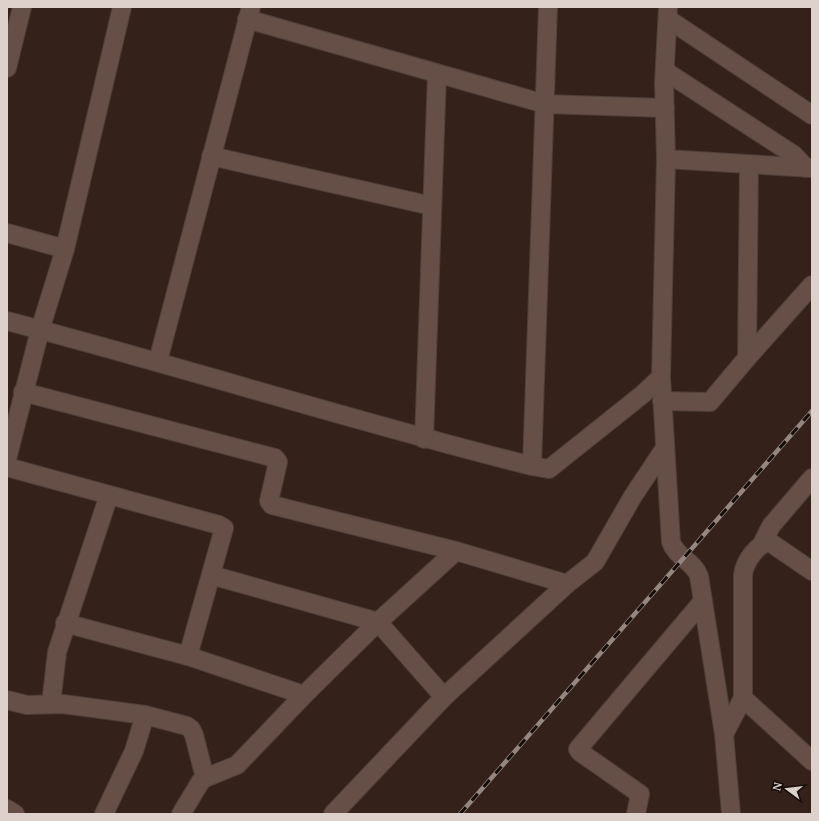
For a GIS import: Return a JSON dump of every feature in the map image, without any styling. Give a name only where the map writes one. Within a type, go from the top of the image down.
[{"type":"street","points":[[7,459],[40,330],[65,249],[122,7]]},
{"type":"street","points":[[532,466],[548,7]]},
{"type":"street","points":[[7,68],[19,8]]},
{"type":"street","points":[[158,361],[249,13],[438,74],[545,104],[665,108]]},
{"type":"street","points":[[668,13],[665,71],[666,159],[660,377],[671,542],[673,548],[697,572],[724,734],[731,814]]},
{"type":"street","points":[[668,13],[812,115]]},
{"type":"street","points":[[665,71],[794,155],[809,168]]},
{"type":"street","points":[[424,439],[438,74]]},
{"type":"street","points":[[211,156],[432,206]]},
{"type":"street","points":[[666,159],[809,168]]},
{"type":"street","points":[[746,358],[750,164]]},
{"type":"street","points":[[7,233],[65,249]]},
{"type":"street","points":[[662,401],[710,402],[746,358],[812,285]]},
{"type":"street","points":[[7,322],[158,361],[424,439],[532,466],[550,469],[643,394],[660,377]]},
{"type":"street","points":[[23,392],[275,458],[278,462],[269,502],[272,505],[456,551],[567,584]]},
{"type":"street","points":[[334,814],[444,697],[567,584],[590,566],[600,555],[629,503],[665,448]]},
{"type":"street","points":[[7,467],[219,525],[224,528],[188,656]]},
{"type":"street","points":[[724,734],[743,698],[744,568],[747,561],[762,544],[771,526],[812,478]]},
{"type":"street","points":[[50,704],[54,664],[65,623],[109,495]]},
{"type":"street","points":[[762,544],[772,543],[812,571]]},
{"type":"street","points":[[181,814],[198,786],[205,778],[237,765],[304,695],[378,622],[456,551]]},
{"type":"street","points":[[211,575],[378,622],[444,697]]},
{"type":"street","points":[[636,814],[640,794],[580,752],[578,749],[703,601]]},
{"type":"street","points":[[65,623],[188,656],[304,695]]},
{"type":"street","points":[[743,698],[812,761]]},
{"type":"street","points":[[7,700],[27,705],[50,704],[145,715],[191,729],[205,778]]},
{"type":"street","points":[[104,814],[134,751],[145,715]]},
{"type":"street","points":[[7,809],[15,814]]},
{"type":"railway","points":[[460,814],[812,411]]}]
